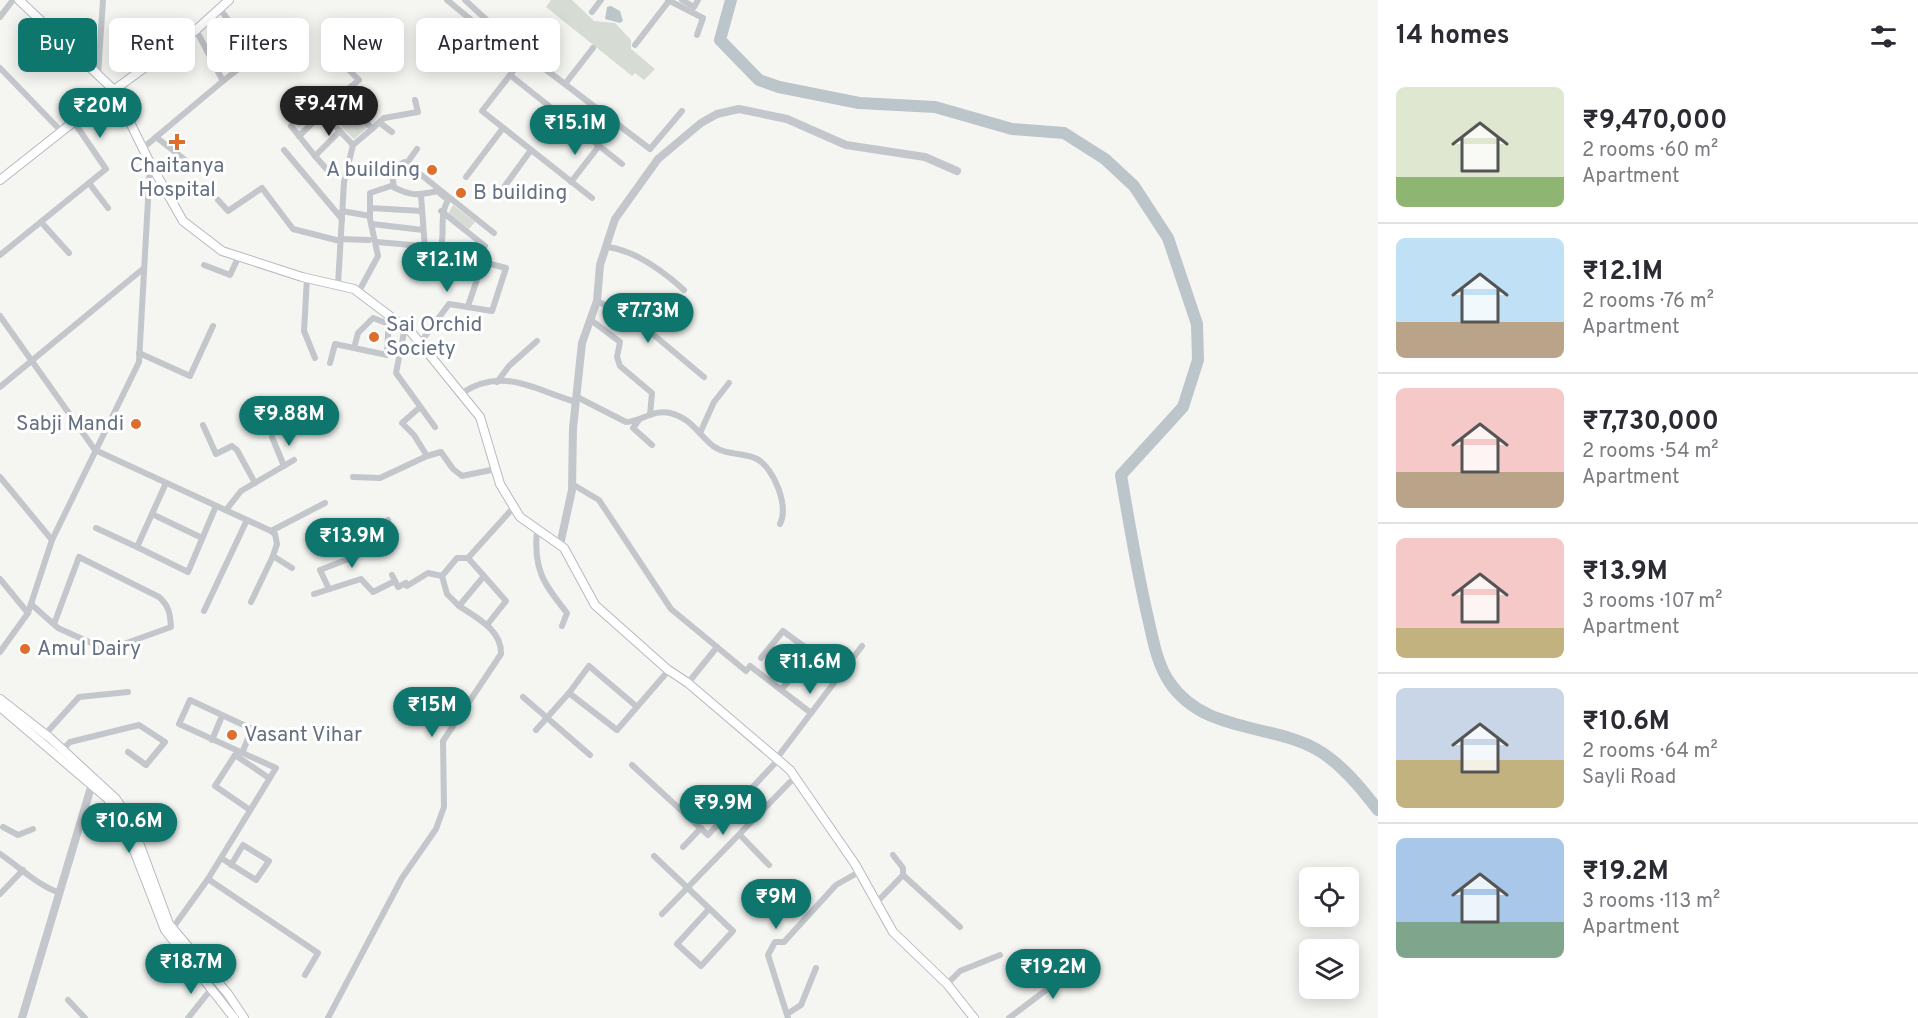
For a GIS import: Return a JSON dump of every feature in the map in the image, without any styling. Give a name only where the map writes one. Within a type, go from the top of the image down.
[{"type":"main road","points":[[19,0],[114,90],[150,163],[183,221],[222,251],[358,293],[389,320],[405,327],[480,417],[500,484],[520,517],[560,545],[595,605],[797,778],[859,872],[892,932],[947,984],[974,1018]]},
{"type":"main road","points":[[0,180],[114,90],[196,30],[229,0]]},
{"type":"main road","points":[[0,699],[60,752],[108,790],[127,814],[170,932],[228,994],[244,1018]]},
{"type":"main road","points":[[0,707],[43,737]]},
{"type":"main road","points":[[60,752],[108,799],[120,818],[170,932],[234,1018]]},
{"type":"street","points":[[0,17],[13,0]]},
{"type":"street","points":[[98,75],[103,0]]},
{"type":"street","points":[[447,0],[521,61],[482,111],[592,198]]},
{"type":"street","points":[[465,0],[515,46],[650,149],[682,111]]},
{"type":"street","points":[[472,6],[477,0]]},
{"type":"street","points":[[592,12],[602,0]]},
{"type":"street","points":[[635,45],[669,0],[702,18],[697,35]]},
{"type":"street","points":[[682,0],[694,7],[698,0]]},
{"type":"street","points":[[220,9],[227,18]]},
{"type":"street","points":[[196,30],[223,81]]},
{"type":"street","points":[[565,84],[593,48]]},
{"type":"street","points":[[0,68],[62,132]]},
{"type":"street","points":[[143,148],[234,72]]},
{"type":"street","points":[[298,136],[359,80],[351,72]]},
{"type":"street","points":[[510,75],[622,164]]},
{"type":"street","points":[[343,93],[372,129]]},
{"type":"street","points":[[310,99],[353,145]]},
{"type":"street","points":[[338,285],[344,182],[353,145],[384,118],[418,112],[415,100]]},
{"type":"street","points":[[560,545],[572,484],[582,343],[597,301],[600,265],[608,247],[615,219],[658,159],[701,123],[717,114],[739,110],[787,119],[846,145],[925,157],[957,171]]},
{"type":"street","points":[[0,255],[106,169],[74,122]]},
{"type":"street","points":[[380,123],[392,132]]},
{"type":"street","points":[[291,126],[329,172]]},
{"type":"street","points":[[466,177],[503,128]]},
{"type":"street","points":[[315,156],[340,131]]},
{"type":"street","points":[[156,137],[189,163]]},
{"type":"street","points":[[571,182],[599,146]]},
{"type":"street","points":[[394,187],[391,169],[407,163],[417,149]]},
{"type":"street","points":[[284,150],[342,219]]},
{"type":"street","points":[[496,198],[531,150]]},
{"type":"street","points":[[0,652],[28,613],[52,540],[139,362],[150,163]]},
{"type":"street","points":[[407,163],[494,233]]},
{"type":"street","points":[[89,183],[108,208]]},
{"type":"street","points":[[218,200],[228,211],[262,188],[294,229],[340,240],[372,241],[424,246],[431,250],[441,246],[443,236],[441,211],[447,200],[437,191],[416,196],[391,186],[370,193],[372,241],[378,256],[358,293]]},
{"type":"street","points":[[421,195],[424,246]]},
{"type":"street","points":[[370,207],[422,211]]},
{"type":"street","points":[[342,211],[370,216]]},
{"type":"street","points":[[441,211],[485,246]]},
{"type":"street","points":[[41,222],[69,253]]},
{"type":"street","points":[[372,224],[423,230]]},
{"type":"street","points":[[608,247],[621,249],[666,273],[684,290]]},
{"type":"street","points":[[204,265],[230,275],[239,256]]},
{"type":"street","points":[[420,343],[449,304],[492,311],[506,268],[483,262],[468,306]]},
{"type":"street","points":[[0,387],[144,268]]},
{"type":"street","points":[[307,278],[304,330],[315,358]]},
{"type":"street","points":[[597,301],[637,321],[704,377]]},
{"type":"street","points":[[0,316],[95,450],[276,534],[277,544],[273,556],[251,602]]},
{"type":"street","points":[[330,363],[335,344],[387,355],[389,320],[374,318],[358,333],[354,348]]},
{"type":"street","points":[[591,320],[620,342],[617,357],[620,366],[652,393],[650,415]]},
{"type":"street","points":[[139,353],[190,376],[213,326]]},
{"type":"street","points":[[405,327],[396,373],[419,408],[435,427]]},
{"type":"street","points":[[497,382],[509,366],[537,341]]},
{"type":"street","points":[[462,393],[478,382],[509,380],[577,400],[626,422],[662,412],[680,416],[693,424],[724,453],[756,459],[768,468],[783,507],[784,514],[780,524]]},
{"type":"street","points":[[700,433],[714,402],[729,383]]},
{"type":"street","points":[[419,408],[402,423],[414,435],[427,456]]},
{"type":"street","points":[[640,419],[633,428],[652,445]]},
{"type":"street","points":[[203,425],[216,454],[232,447],[237,450],[255,483]]},
{"type":"street","points":[[272,437],[284,466]]},
{"type":"street","points":[[353,477],[380,478],[427,456],[441,452],[453,469],[462,476],[496,469]]},
{"type":"street","points":[[226,510],[241,491],[294,460]]},
{"type":"street","points":[[0,477],[52,540]]},
{"type":"street","points":[[137,547],[166,483]]},
{"type":"street","points":[[572,484],[598,500],[671,609],[746,671],[750,666],[811,713]]},
{"type":"street","points":[[271,531],[326,503]]},
{"type":"street","points":[[96,528],[188,572],[216,506]]},
{"type":"street","points":[[442,576],[457,558],[468,558],[514,507]]},
{"type":"street","points":[[152,514],[202,538]]},
{"type":"street","points":[[204,611],[247,520]]},
{"type":"street","points":[[329,589],[320,570],[374,549],[369,538],[388,520]]},
{"type":"street","points":[[537,529],[535,555],[538,572],[567,614],[562,626]]},
{"type":"street","points":[[273,556],[292,568]]},
{"type":"street","points":[[31,604],[54,624],[107,650],[171,627],[168,604],[159,597],[79,557],[54,624]]},
{"type":"street","points":[[468,558],[506,601],[487,625]]},
{"type":"street","points":[[314,594],[361,579],[373,592],[393,578],[398,587],[406,583],[407,586],[428,573],[442,576]]},
{"type":"street","points":[[328,1018],[402,878],[436,829],[444,807],[443,741],[501,654],[500,642],[487,625],[459,606],[447,594],[442,576]]},
{"type":"street","points":[[459,606],[484,576]]},
{"type":"street","points":[[0,580],[28,613]]},
{"type":"street","points":[[761,658],[783,631],[841,674]]},
{"type":"street","points":[[632,765],[708,835],[777,759],[862,646]]},
{"type":"street","points":[[688,683],[717,647]]},
{"type":"street","points":[[781,690],[812,652]]},
{"type":"street","points":[[536,730],[569,693],[589,666],[636,706]]},
{"type":"street","points":[[569,693],[617,730],[669,670]]},
{"type":"street","points":[[43,737],[79,697],[128,692]]},
{"type":"street","points":[[523,697],[590,754]]},
{"type":"street","points":[[170,932],[208,879],[276,768],[212,740],[179,724],[190,700],[252,729],[242,753]]},
{"type":"street","points":[[212,740],[222,716]]},
{"type":"street","points":[[60,752],[70,742],[139,725],[165,742],[146,765],[128,752]]},
{"type":"street","points":[[250,810],[215,786],[235,755],[269,778]]},
{"type":"street","points":[[662,914],[790,782],[797,778]]},
{"type":"street","points":[[22,1018],[92,784]]},
{"type":"street","points":[[1,827],[18,836],[33,829]]},
{"type":"street","points":[[683,847],[701,828]]},
{"type":"street","points":[[740,835],[769,865]]},
{"type":"street","points":[[221,858],[256,880],[268,861],[243,845],[231,864]]},
{"type":"street","points":[[0,854],[23,870],[40,886],[60,893]]},
{"type":"street","points":[[654,855],[733,931],[701,966],[677,944],[710,909]]},
{"type":"street","points":[[875,904],[903,875],[903,868],[893,855]]},
{"type":"street","points":[[0,894],[23,870]]},
{"type":"street","points":[[816,968],[801,1005],[788,1016],[768,955],[770,947],[775,942],[784,942],[836,885],[859,872]]},
{"type":"street","points":[[903,875],[960,927]]},
{"type":"street","points":[[208,879],[318,953],[305,975]]},
{"type":"street","points":[[947,984],[960,971],[1000,955]]},
{"type":"street","points":[[1009,1018],[1082,963]]},
{"type":"street","points":[[188,1018],[212,988]]},
{"type":"street","points":[[68,1000],[85,1018]]},
{"type":"shaded area","points":[[551,0],[572,0],[594,21],[615,23],[631,40],[631,49],[655,69],[644,80],[635,73],[632,76],[546,7]]},
{"type":"shaded area","points":[[611,6],[620,11],[623,21],[620,23],[605,19],[607,7]]},
{"type":"shaded area","points":[[345,97],[368,127],[354,139],[328,114]]},
{"type":"shaded area","points":[[453,205],[475,222],[469,229],[448,214]]},
{"type":"waterway","points":[[731,0],[720,40],[759,80],[779,87],[859,103],[935,107],[1012,129],[1064,133],[1105,159],[1134,186],[1168,238],[1197,324],[1198,360],[1183,407],[1121,475],[1144,600],[1162,668],[1170,683],[1184,699],[1201,711],[1219,719],[1278,735],[1316,749],[1350,776],[1378,810]]},
{"type":"place","name":"Chaitanya Hospital","points":[[177,142]]},
{"type":"place","name":"A building","points":[[432,170]]},
{"type":"place","name":"B building","points":[[461,193]]},
{"type":"place","name":"Sai Orchid Society","points":[[374,337]]},
{"type":"place","name":"Sabji Mandi","points":[[136,424]]},
{"type":"place","name":"Amul Dairy","points":[[25,649]]},
{"type":"place","name":"Vasant Vihar","points":[[232,735]]}]
